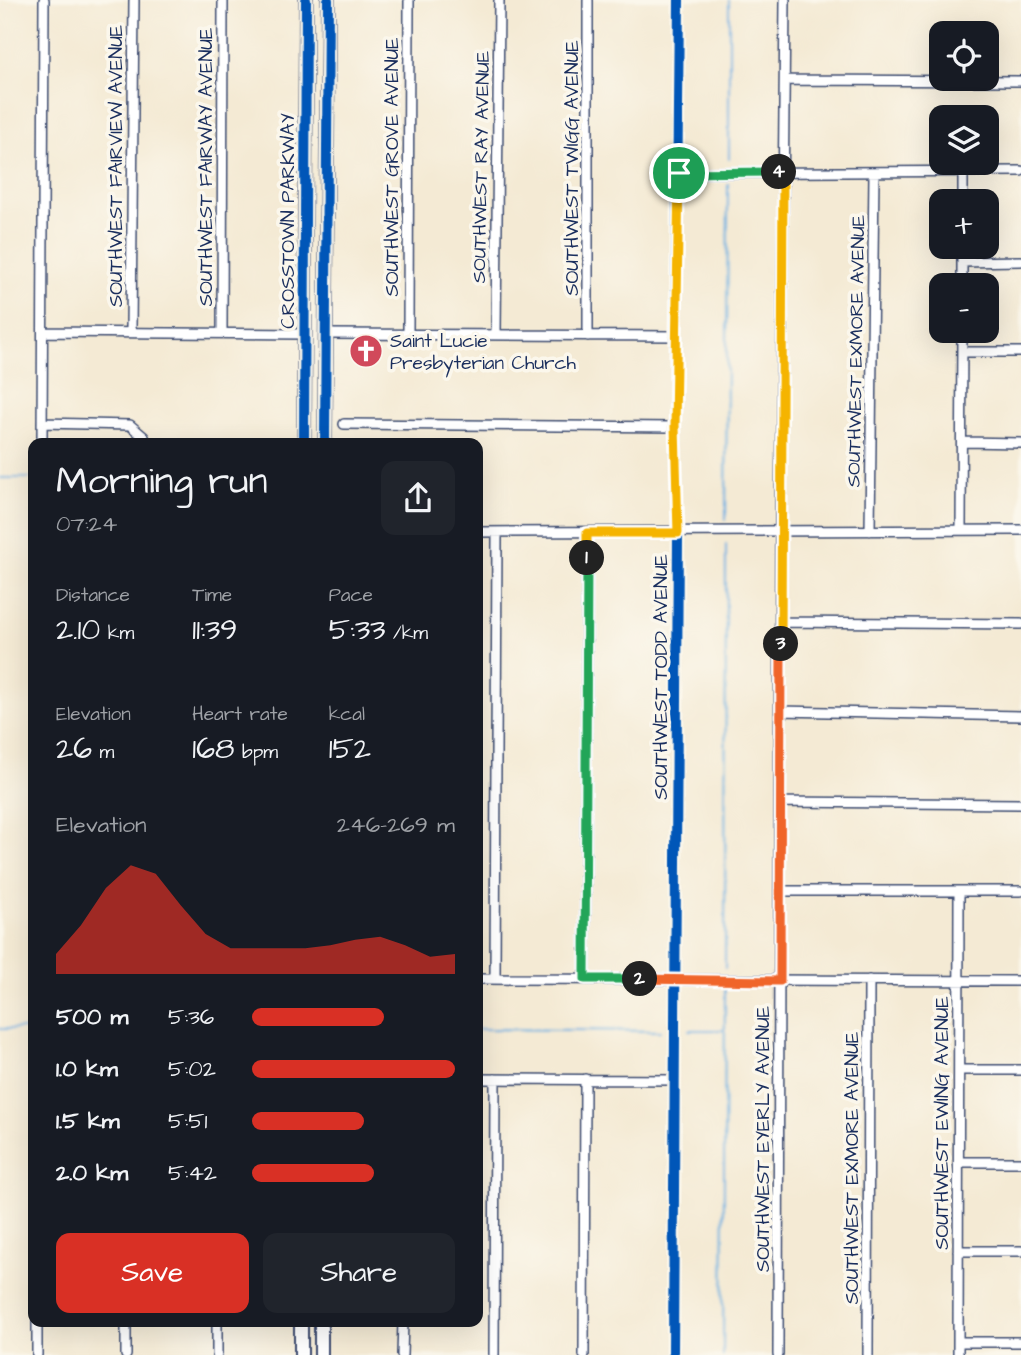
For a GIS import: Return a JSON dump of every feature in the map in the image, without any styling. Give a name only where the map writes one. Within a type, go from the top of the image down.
[{"type":"main road","name":"CROSSTOWN PARKWAY","points":[[304,438],[306,0]]},
{"type":"main road","name":"CROSSTOWN PARKWAY","points":[[325,438],[328,0]]},
{"type":"main road","points":[[301,1327],[301,1355]]},
{"type":"main road","points":[[321,1327],[321,1355]]},
{"type":"street","points":[[42,438],[44,0]]},
{"type":"street","name":"SOUTHWEST FAIRVIEW AVENUE","points":[[131,331],[134,0]]},
{"type":"street","name":"SOUTHWEST FAIRWAY AVENUE","points":[[222,334],[223,0]]},
{"type":"street","name":"SOUTHWEST GROVE AVENUE","points":[[408,335],[409,0]]},
{"type":"street","name":"SOUTHWEST RAY AVENUE","points":[[496,334],[499,0]]},
{"type":"street","name":"SOUTHWEST TWIGG AVENUE","points":[[588,0],[588,335]]},
{"type":"street","name":"SOUTHWEST TODD AVENUE","points":[[673,1355],[678,533],[675,427],[679,0]]},
{"type":"street","name":"SOUTHWEST EYERLY AVENUE","points":[[778,1355],[780,532],[785,0]]},
{"type":"street","points":[[785,80],[1021,81]]},
{"type":"street","points":[[679,173],[929,171]]},
{"type":"street","points":[[999,171],[1021,171]]},
{"type":"street","name":"SOUTHWEST EXMORE AVENUE","points":[[870,531],[874,173]]},
{"type":"street","points":[[962,273],[962,262],[1021,261]]},
{"type":"street","points":[[43,332],[304,334]]},
{"type":"street","points":[[326,334],[676,336]]},
{"type":"street","points":[[961,529],[962,343]]},
{"type":"street","points":[[962,352],[1021,352]]},
{"type":"street","points":[[42,423],[130,425],[138,430],[143,438]]},
{"type":"street","points":[[344,424],[675,427]]},
{"type":"street","points":[[963,442],[1021,443]]},
{"type":"street","points":[[483,532],[1021,530]]},
{"type":"street","points":[[495,979],[497,532]]},
{"type":"street","points":[[585,979],[587,533]]},
{"type":"street","points":[[781,622],[1021,624]]},
{"type":"street","points":[[780,711],[1021,716]]},
{"type":"street","points":[[781,802],[1021,804]]},
{"type":"street","points":[[780,891],[1021,891]]},
{"type":"street","name":"SOUTHWEST EWING AVENUE","points":[[958,1355],[959,892]]},
{"type":"street","points":[[483,979],[1021,981]]},
{"type":"street","name":"SOUTHWEST EXMORE AVENUE","points":[[867,1355],[869,980]]},
{"type":"street","points":[[960,1070],[1021,1070]]},
{"type":"street","points":[[483,1079],[674,1080]]},
{"type":"street","points":[[494,1355],[495,1079]]},
{"type":"street","points":[[584,1079],[584,1355]]},
{"type":"street","points":[[959,1162],[1021,1162]]},
{"type":"street","points":[[958,1251],[1021,1251]]},
{"type":"street","points":[[37,1327],[37,1355]]},
{"type":"street","points":[[126,1327],[126,1355]]},
{"type":"street","points":[[217,1327],[217,1355]]},
{"type":"street","points":[[402,1355],[403,1327]]},
{"type":"street","points":[[958,1342],[1021,1342]]},
{"type":"waterway","points":[[729,0],[729,159]]},
{"type":"waterway","points":[[726,520],[728,184]]},
{"type":"waterway","points":[[0,478],[28,478]]},
{"type":"waterway","points":[[725,968],[726,545]]},
{"type":"waterway","points":[[723,1355],[725,989]]},
{"type":"waterway","points":[[0,1029],[25,1029]]},
{"type":"waterway","points":[[483,1029],[660,1031]]},
{"type":"waterway","points":[[689,1030],[725,1030]]},
{"type":"cycle path","points":[[304,438],[306,0]]},
{"type":"cycle path","points":[[325,438],[328,0]]},
{"type":"cycle path","points":[[673,1355],[678,533],[675,427],[679,0]]},
{"type":"place","name":"Saint Lucie Presbyterian Church","points":[[366,351]]},
{"type":"route","points":[[783,172],[780,981],[585,979],[587,533],[678,533],[675,427],[679,173],[783,172]]}]
